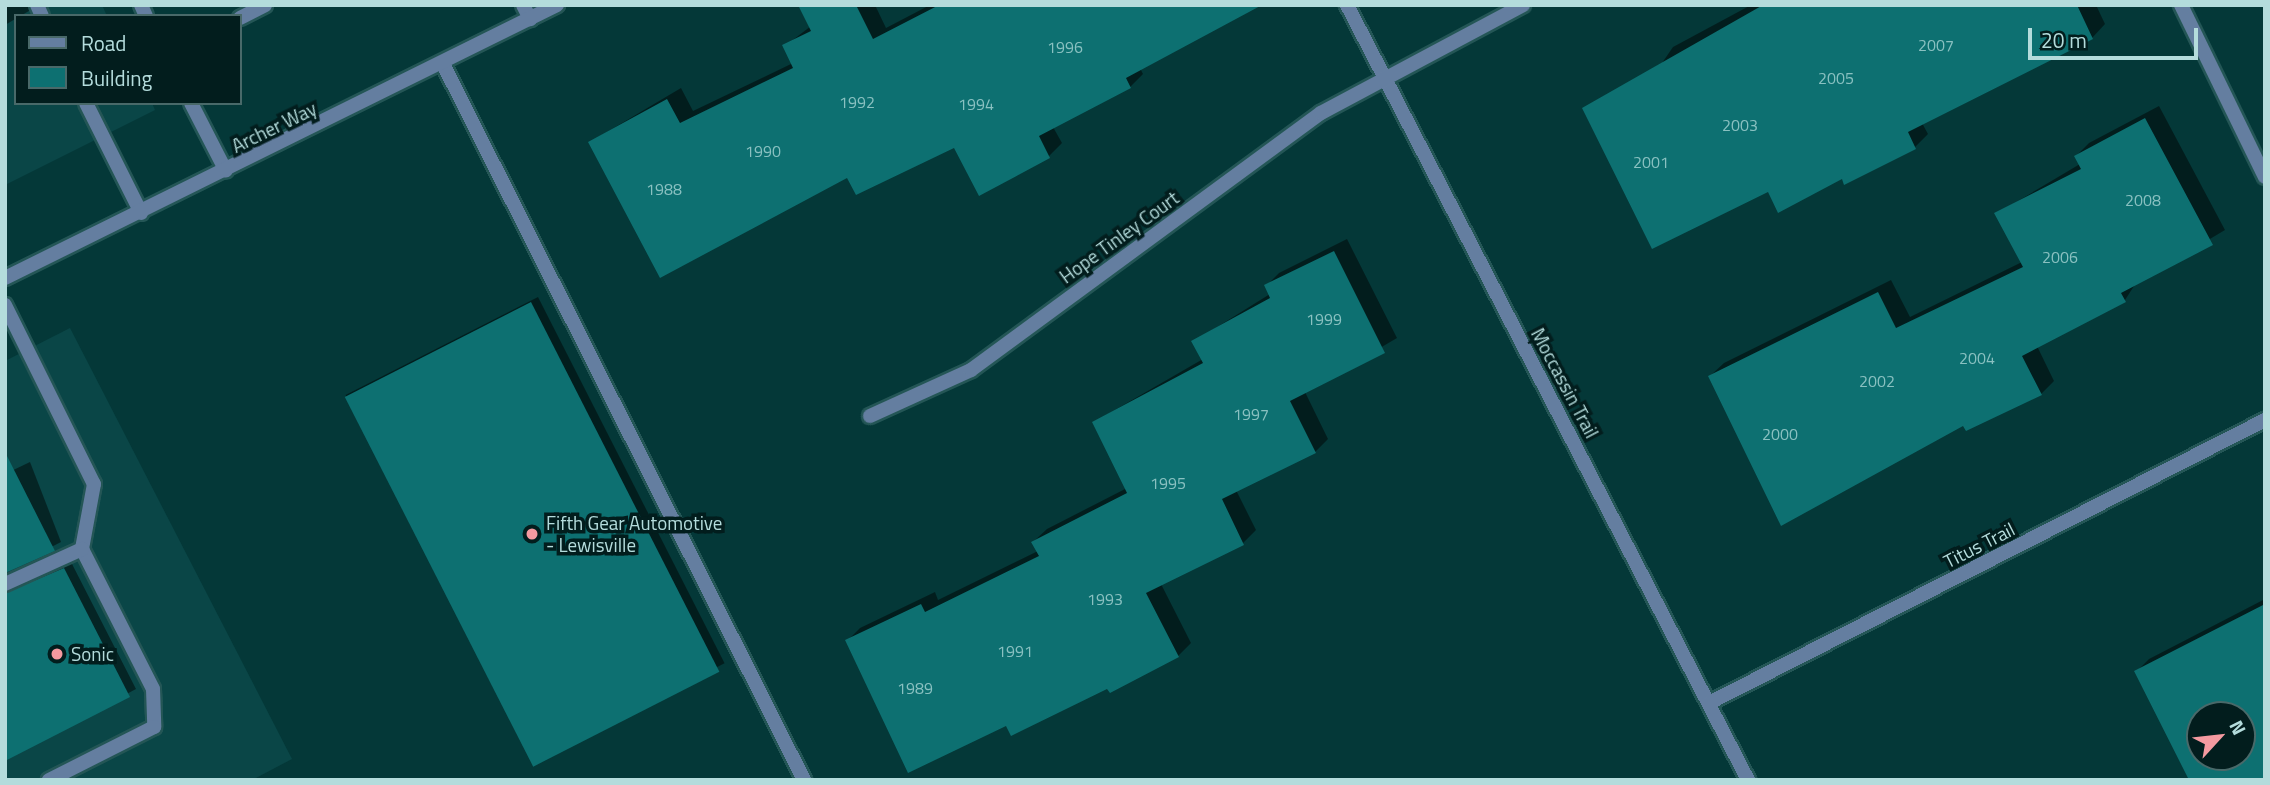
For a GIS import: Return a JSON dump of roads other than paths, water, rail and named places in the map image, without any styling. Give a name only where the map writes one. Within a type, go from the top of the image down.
[{"type":"street","points":[[242,17],[265,5]]},
{"type":"street","points":[[523,5],[530,19]]},
{"type":"street","name":"Archer Way","points":[[5,278],[226,172],[556,5]]},
{"type":"street","name":"Moccassin Trail","points":[[1347,5],[1748,780]]},
{"type":"street","name":"Hope Tinley Court","points":[[870,416],[971,370],[1314,117],[1524,5]]},
{"type":"street","points":[[2181,5],[2265,177]]},
{"type":"street","points":[[443,64],[804,780]]},
{"type":"street","points":[[87,105],[141,213]]},
{"type":"street","points":[[192,105],[226,172]]},
{"type":"street","points":[[5,305],[94,484],[82,549],[153,689],[154,727],[49,780]]},
{"type":"street","name":"Titus Trail","points":[[1709,703],[2265,420]]},
{"type":"street","points":[[5,584],[82,549]]},
{"type":"place","name":"Fifth Gear Automotive - Lewisville","points":[[532,534]]},
{"type":"place","name":"Sonic","points":[[57,654]]}]
